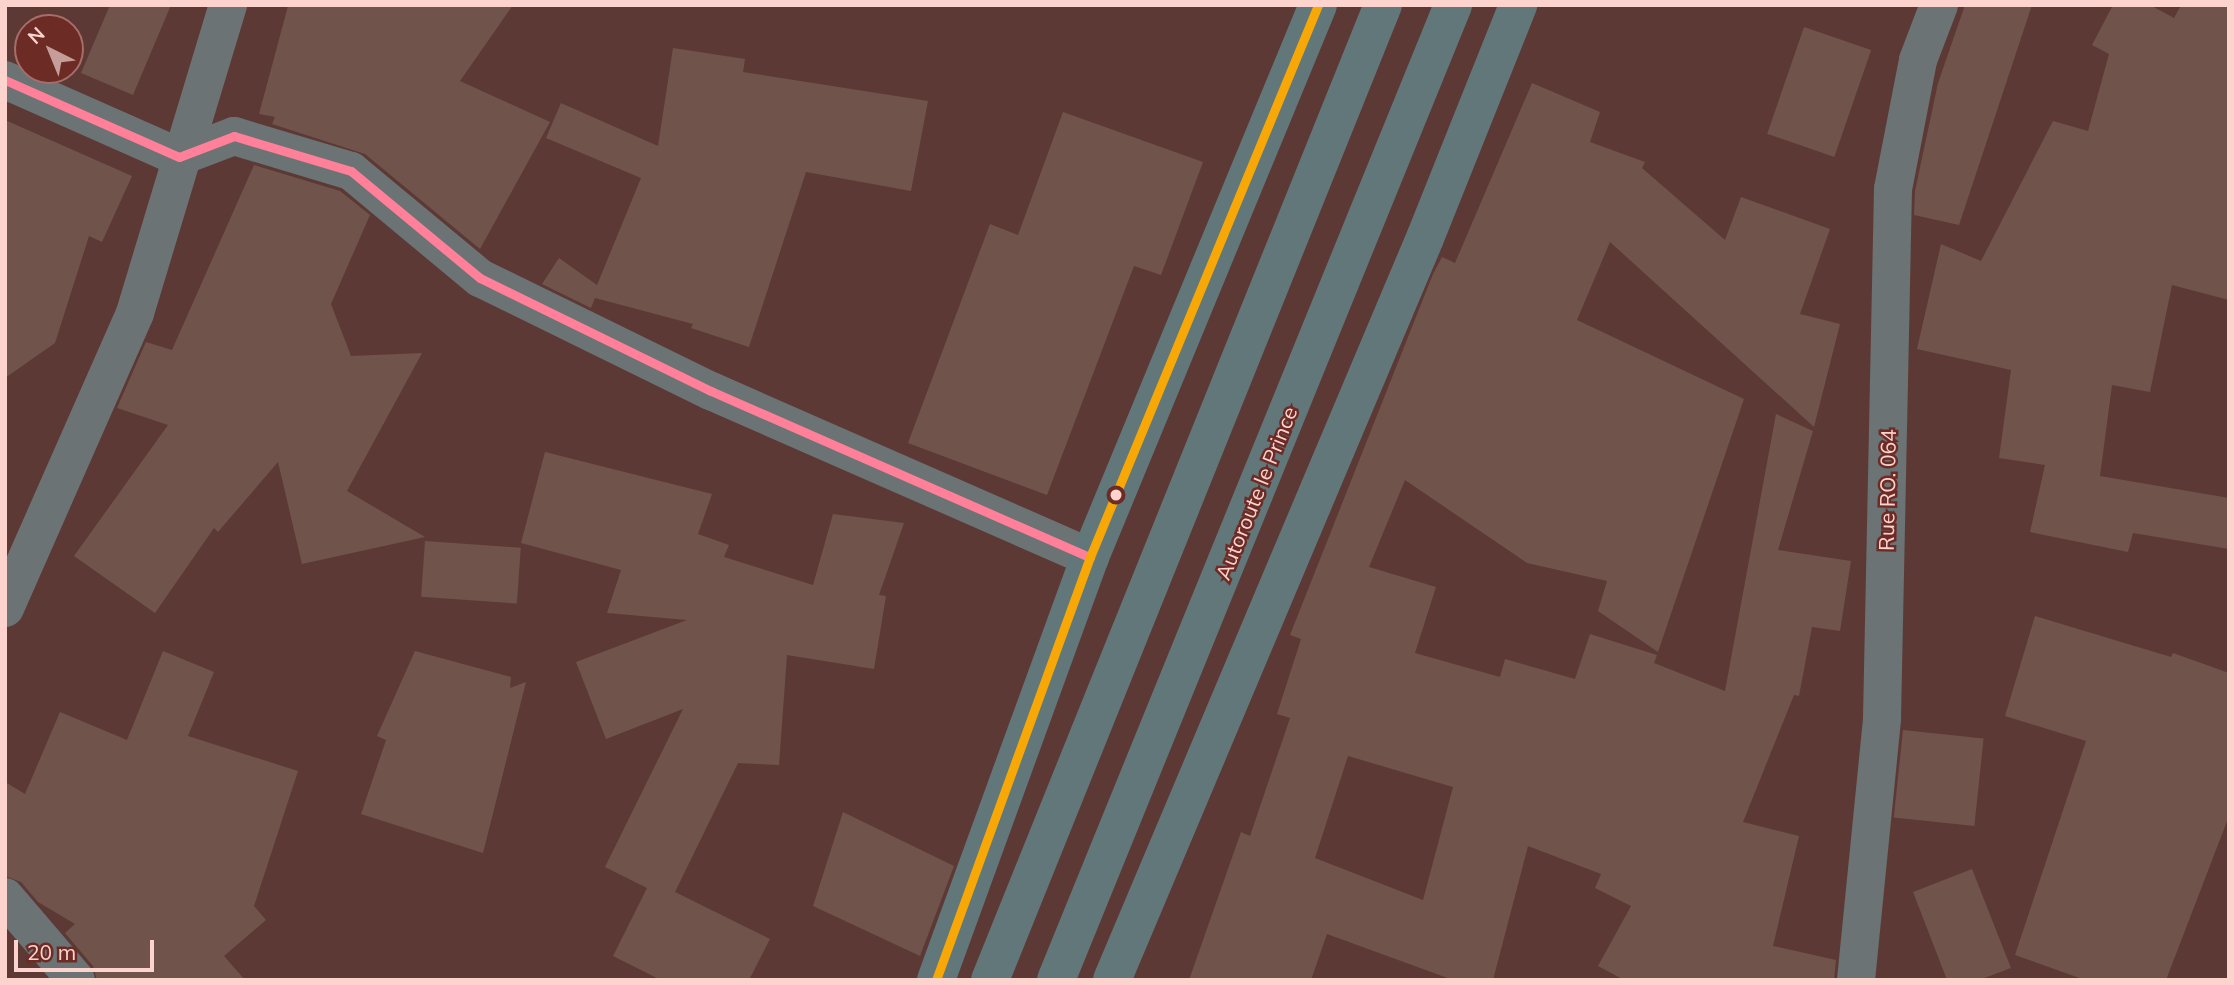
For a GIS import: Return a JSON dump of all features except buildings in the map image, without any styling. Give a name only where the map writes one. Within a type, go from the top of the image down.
[{"type":"main road","points":[[936,980],[1090,557],[1318,5]]},
{"type":"main road","points":[[990,980],[1383,5]]},
{"type":"main road","name":"Autoroute le Prince","points":[[1056,980],[1198,637],[1453,5]]},
{"type":"main road","points":[[1112,980],[1409,276],[1518,5]]},
{"type":"street","points":[[5,608],[135,313],[179,157],[228,5]]},
{"type":"street","name":"Rue RO. 064","points":[[1856,980],[1882,718],[1893,189],[1918,60],[1939,5]]},
{"type":"street","points":[[5,80],[179,157],[234,136],[351,171],[480,278],[711,391],[1090,557]]},
{"type":"street","points":[[5,897],[76,980]]},
{"type":"transit line","points":[[936,980],[1090,557],[1318,5]]},
{"type":"transit line","points":[[5,80],[179,157],[234,136],[351,171],[480,278],[711,391],[1090,557]]}]
